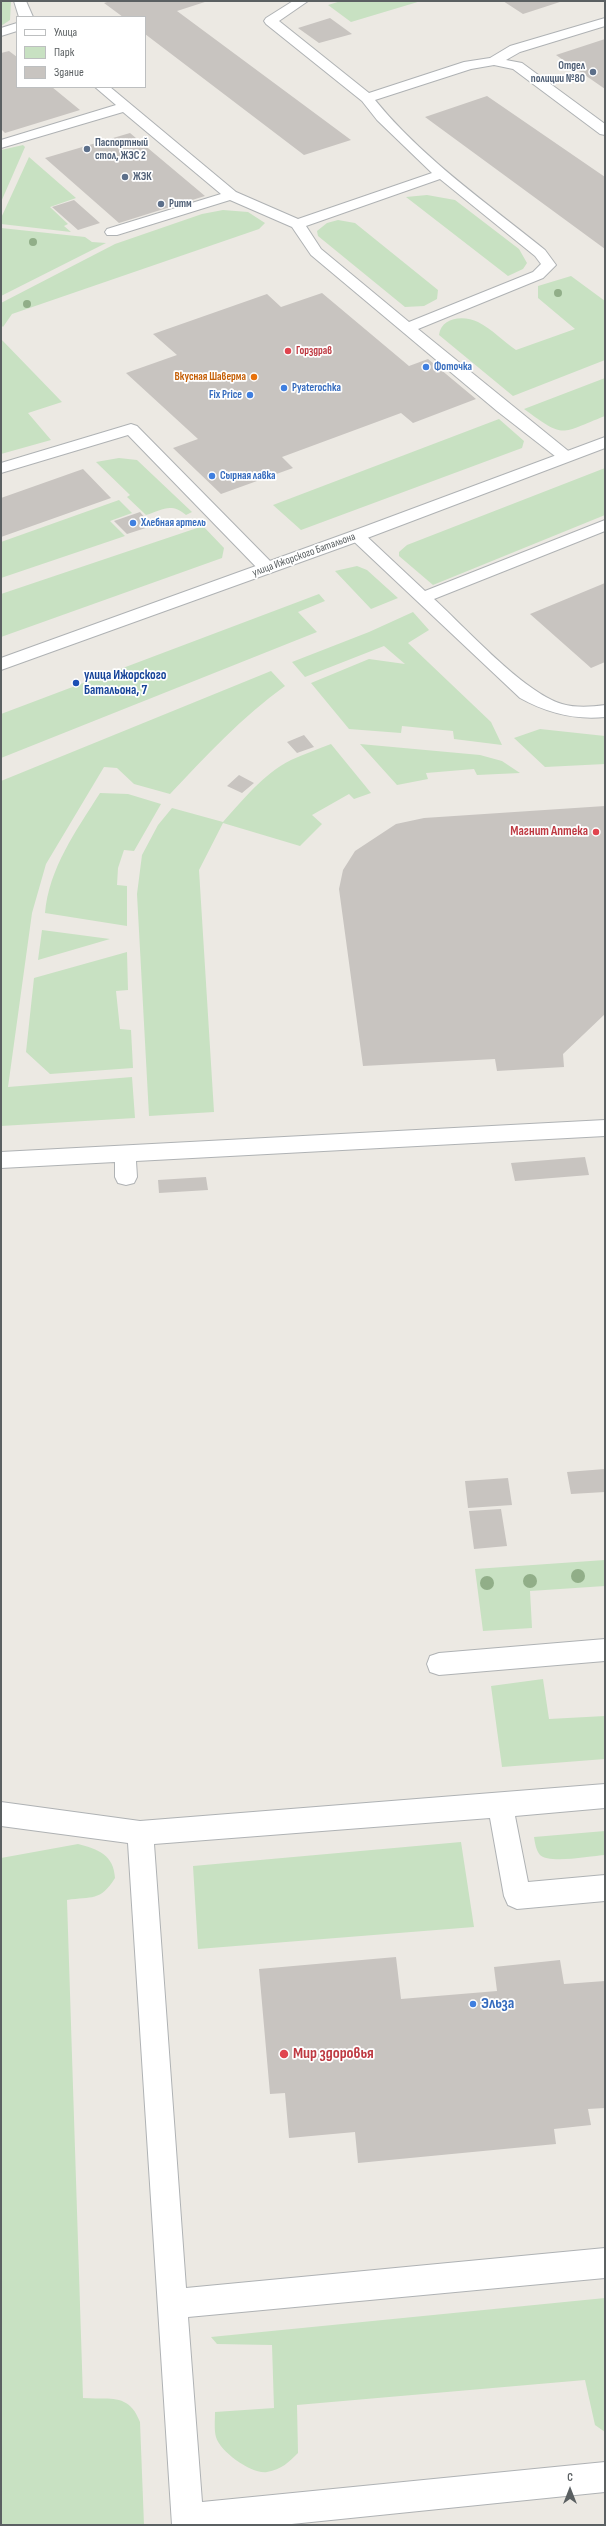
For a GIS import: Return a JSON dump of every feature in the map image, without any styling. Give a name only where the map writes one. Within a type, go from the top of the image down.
[{"type":"street","points":[[20,1],[19,4],[25,16]]},
{"type":"street","points":[[302,1],[271,20],[367,98],[382,117],[442,174],[540,253],[549,265],[538,275],[408,328]]},
{"type":"street","points":[[367,98],[469,65],[494,61],[515,49],[605,22]]},
{"type":"street","points":[[1,32],[16,27]]},
{"type":"street","points":[[494,61],[517,66],[605,131]]},
{"type":"street","points":[[103,88],[231,195],[297,224],[316,252],[503,408],[566,457]]},
{"type":"street","points":[[1,144],[23,139],[125,107]]},
{"type":"street","points":[[297,224],[442,174]]},
{"type":"street","points":[[112,232],[231,195]]},
{"type":"street","points":[[1,468],[131,429],[268,568]]},
{"type":"street","name":"улица Ижорского Батальона","points":[[1,664],[356,536],[605,442]]},
{"type":"street","points":[[424,597],[605,524]]},
{"type":"street","points":[[356,536],[424,597],[526,694],[548,707],[584,714],[605,711]]},
{"type":"street","points":[[1,1160],[125,1155],[605,1128]]},
{"type":"street","points":[[125,1155],[126,1177]]},
{"type":"street","points":[[440,1664],[605,1650]]},
{"type":"street","points":[[1,1814],[140,1833],[605,1796]]},
{"type":"street","points":[[500,1805],[517,1896],[605,1888]]},
{"type":"street","points":[[140,1833],[188,2522],[605,2477]]},
{"type":"street","points":[[172,2304],[605,2263]]},
{"type":"green space","points":[[1,1],[11,1],[10,20],[1,26]]},
{"type":"green space","points":[[341,1],[421,1],[351,22],[328,5]]},
{"type":"green space","points":[[23,145],[25,147],[1,202],[1,150]]},
{"type":"green space","points":[[29,157],[76,198],[50,207],[68,224],[64,226],[71,232],[1,224],[1,218]]},
{"type":"green space","points":[[427,195],[455,200],[519,249],[527,263],[523,269],[508,276],[406,197]]},
{"type":"green space","points":[[223,210],[248,212],[265,223],[259,229],[12,314],[3,327],[1,325],[1,303],[115,244],[202,214]]},
{"type":"green space","points":[[338,220],[355,223],[438,290],[437,299],[424,306],[405,307],[318,236],[317,231],[327,223]]},
{"type":"green space","points":[[1,228],[85,237],[92,242],[106,243],[1,296]]},
{"type":"green space","points":[[571,276],[605,301],[605,360],[513,396],[439,335],[444,324],[449,321],[460,318],[472,320],[483,325],[516,350],[575,329],[538,298],[538,286]]},
{"type":"green space","points":[[1,339],[62,402],[28,413],[51,440],[1,454]]},
{"type":"green space","points":[[605,378],[605,416],[579,427],[570,430],[556,429],[537,419],[524,409]]},
{"type":"green space","points":[[499,419],[524,441],[522,448],[301,530],[273,505]]},
{"type":"green space","points":[[119,458],[137,460],[192,512],[186,515],[176,509],[166,508],[146,515],[127,497],[130,495],[96,462]]},
{"type":"green space","points":[[605,468],[605,515],[433,585],[399,556],[399,552],[407,545]]},
{"type":"green space","points":[[119,500],[132,513],[110,521],[125,536],[1,578],[1,542]]},
{"type":"green space","points":[[203,526],[224,548],[222,558],[1,637],[1,594]]},
{"type":"green space","points":[[357,566],[367,570],[398,598],[371,609],[335,571]]},
{"type":"green space","points":[[319,594],[325,601],[298,612],[317,632],[1,758],[1,714]]},
{"type":"green space","points":[[413,612],[429,630],[408,643],[491,722],[502,745],[454,739],[453,731],[402,726],[401,733],[349,729],[311,683],[369,659],[405,664],[384,646],[305,677],[292,662],[369,632]]},
{"type":"green space","points":[[271,671],[285,686],[240,723],[170,794],[134,784],[117,768],[104,767],[46,864],[32,913],[8,1087],[132,1077],[135,1118],[1,1126],[1,781]]},
{"type":"green space","points":[[540,729],[605,736],[605,764],[545,767],[514,738]]},
{"type":"green space","points":[[331,744],[371,793],[354,799],[349,794],[312,815],[322,824],[300,846],[223,823],[199,870],[214,1112],[149,1116],[137,894],[142,855],[158,825],[172,808],[223,822],[246,796],[271,772],[291,760]]},
{"type":"green space","points":[[360,744],[480,755],[502,761],[520,773],[477,775],[474,769],[426,773],[428,779],[397,785]]},
{"type":"green space","points":[[100,793],[128,794],[161,804],[134,851],[124,850],[118,868],[117,885],[127,886],[127,926],[45,913],[52,881],[58,865],[73,836]]},
{"type":"green space","points":[[42,930],[110,939],[38,960]]},
{"type":"green space","points":[[127,952],[128,990],[116,991],[120,1029],[131,1030],[133,1068],[50,1074],[26,1052],[34,978]]},
{"type":"green space","points":[[605,1560],[605,1586],[530,1591],[532,1628],[483,1631],[475,1569]]},
{"type":"green space","points":[[543,1679],[549,1719],[605,1716],[605,1759],[502,1767],[491,1686]]},
{"type":"green space","points":[[605,1831],[605,1855],[571,1859],[545,1858],[540,1855],[534,1837]]},
{"type":"green space","points":[[461,1842],[474,1927],[198,1949],[193,1866]]},
{"type":"green space","points":[[78,1844],[92,1848],[104,1854],[112,1864],[115,1878],[110,1886],[100,1894],[89,1898],[67,1900],[83,2398],[110,2399],[124,2402],[135,2412],[140,2422],[144,2525],[1,2525],[1,1858]]},
{"type":"green space","points":[[605,2298],[605,2432],[595,2425],[585,2380],[297,2405],[298,2453],[284,2465],[267,2472],[254,2470],[238,2461],[224,2449],[216,2437],[215,2412],[274,2408],[272,2345],[217,2344],[211,2337]]},
{"type":"building","points":[[110,1],[208,1],[177,11],[351,140],[304,155],[146,35],[146,16],[122,16],[104,3]]},
{"type":"building","points":[[503,1],[563,1],[523,14]]},
{"type":"building","points":[[330,18],[352,34],[319,43],[298,28]]},
{"type":"building","name":"Отдел полиции №80","points":[[605,39],[605,89],[556,55]]},
{"type":"building","points":[[9,51],[16,56],[16,88],[53,88],[80,110],[5,133],[1,129],[1,53]]},
{"type":"building","points":[[487,96],[605,177],[605,249],[425,117]]},
{"type":"building","name":"ЖЭК","points":[[130,133],[205,196],[119,223],[45,158]]},
{"type":"building","points":[[74,200],[100,223],[78,230],[52,207]]},
{"type":"building","points":[[322,293],[409,366],[428,359],[476,399],[413,423],[401,413],[282,457],[293,468],[221,494],[173,448],[198,439],[126,373],[177,355],[153,334],[267,294],[281,307]]},
{"type":"building","points":[[83,469],[111,498],[1,537],[1,498]]},
{"type":"building","name":"Хлебная артель","points":[[140,512],[152,526],[127,534],[114,521]]},
{"type":"building","points":[[605,583],[605,662],[591,668],[530,614]]},
{"type":"building","points":[[304,735],[314,747],[297,753],[287,742]]},
{"type":"building","points":[[239,775],[254,783],[242,793],[227,786]]},
{"type":"building","points":[[605,806],[605,1014],[563,1054],[564,1067],[497,1071],[495,1059],[363,1066],[339,889],[343,870],[355,851],[396,824],[424,818]]},
{"type":"building","points":[[585,1157],[589,1175],[515,1181],[511,1163]]},
{"type":"building","points":[[206,1177],[208,1190],[159,1193],[158,1180]]},
{"type":"building","points":[[605,1469],[605,1492],[571,1494],[567,1472]]},
{"type":"building","points":[[508,1478],[512,1505],[468,1508],[465,1481]]},
{"type":"building","points":[[501,1509],[507,1546],[474,1549],[469,1511]]},
{"type":"building","points":[[396,1957],[401,1999],[497,1991],[494,1967],[560,1960],[564,1984],[605,1981],[605,2108],[588,2109],[591,2125],[554,2129],[556,2144],[358,2163],[355,2132],[289,2138],[285,2093],[270,2094],[259,1969]]},
{"type":"place","name":"Отдел полиции №80","points":[[593,72]]},
{"type":"place","name":"Паспортный стол, ЖЭС 2","points":[[87,149]]},
{"type":"place","name":"ЖЭК","points":[[125,177]]},
{"type":"place","name":"Ритм","points":[[161,204]]},
{"type":"place","name":"Горздрав","points":[[288,351]]},
{"type":"place","name":"Фоточка","points":[[426,367]]},
{"type":"place","name":"Вкусная Шаверма","points":[[254,377]]},
{"type":"place","name":"Pyaterochka","points":[[284,388]]},
{"type":"place","name":"Fix Price","points":[[250,395]]},
{"type":"place","name":"Сырная лавка","points":[[212,476]]},
{"type":"place","name":"Хлебная артель","points":[[133,523]]},
{"type":"place","name":"улица Ижорского Батальона, 7","points":[[76,683]]},
{"type":"place","name":"Магнит Аптека","points":[[596,832]]},
{"type":"place","name":"Эльза","points":[[473,2004]]},
{"type":"place","name":"Мир здоровья","points":[[284,2054]]}]
